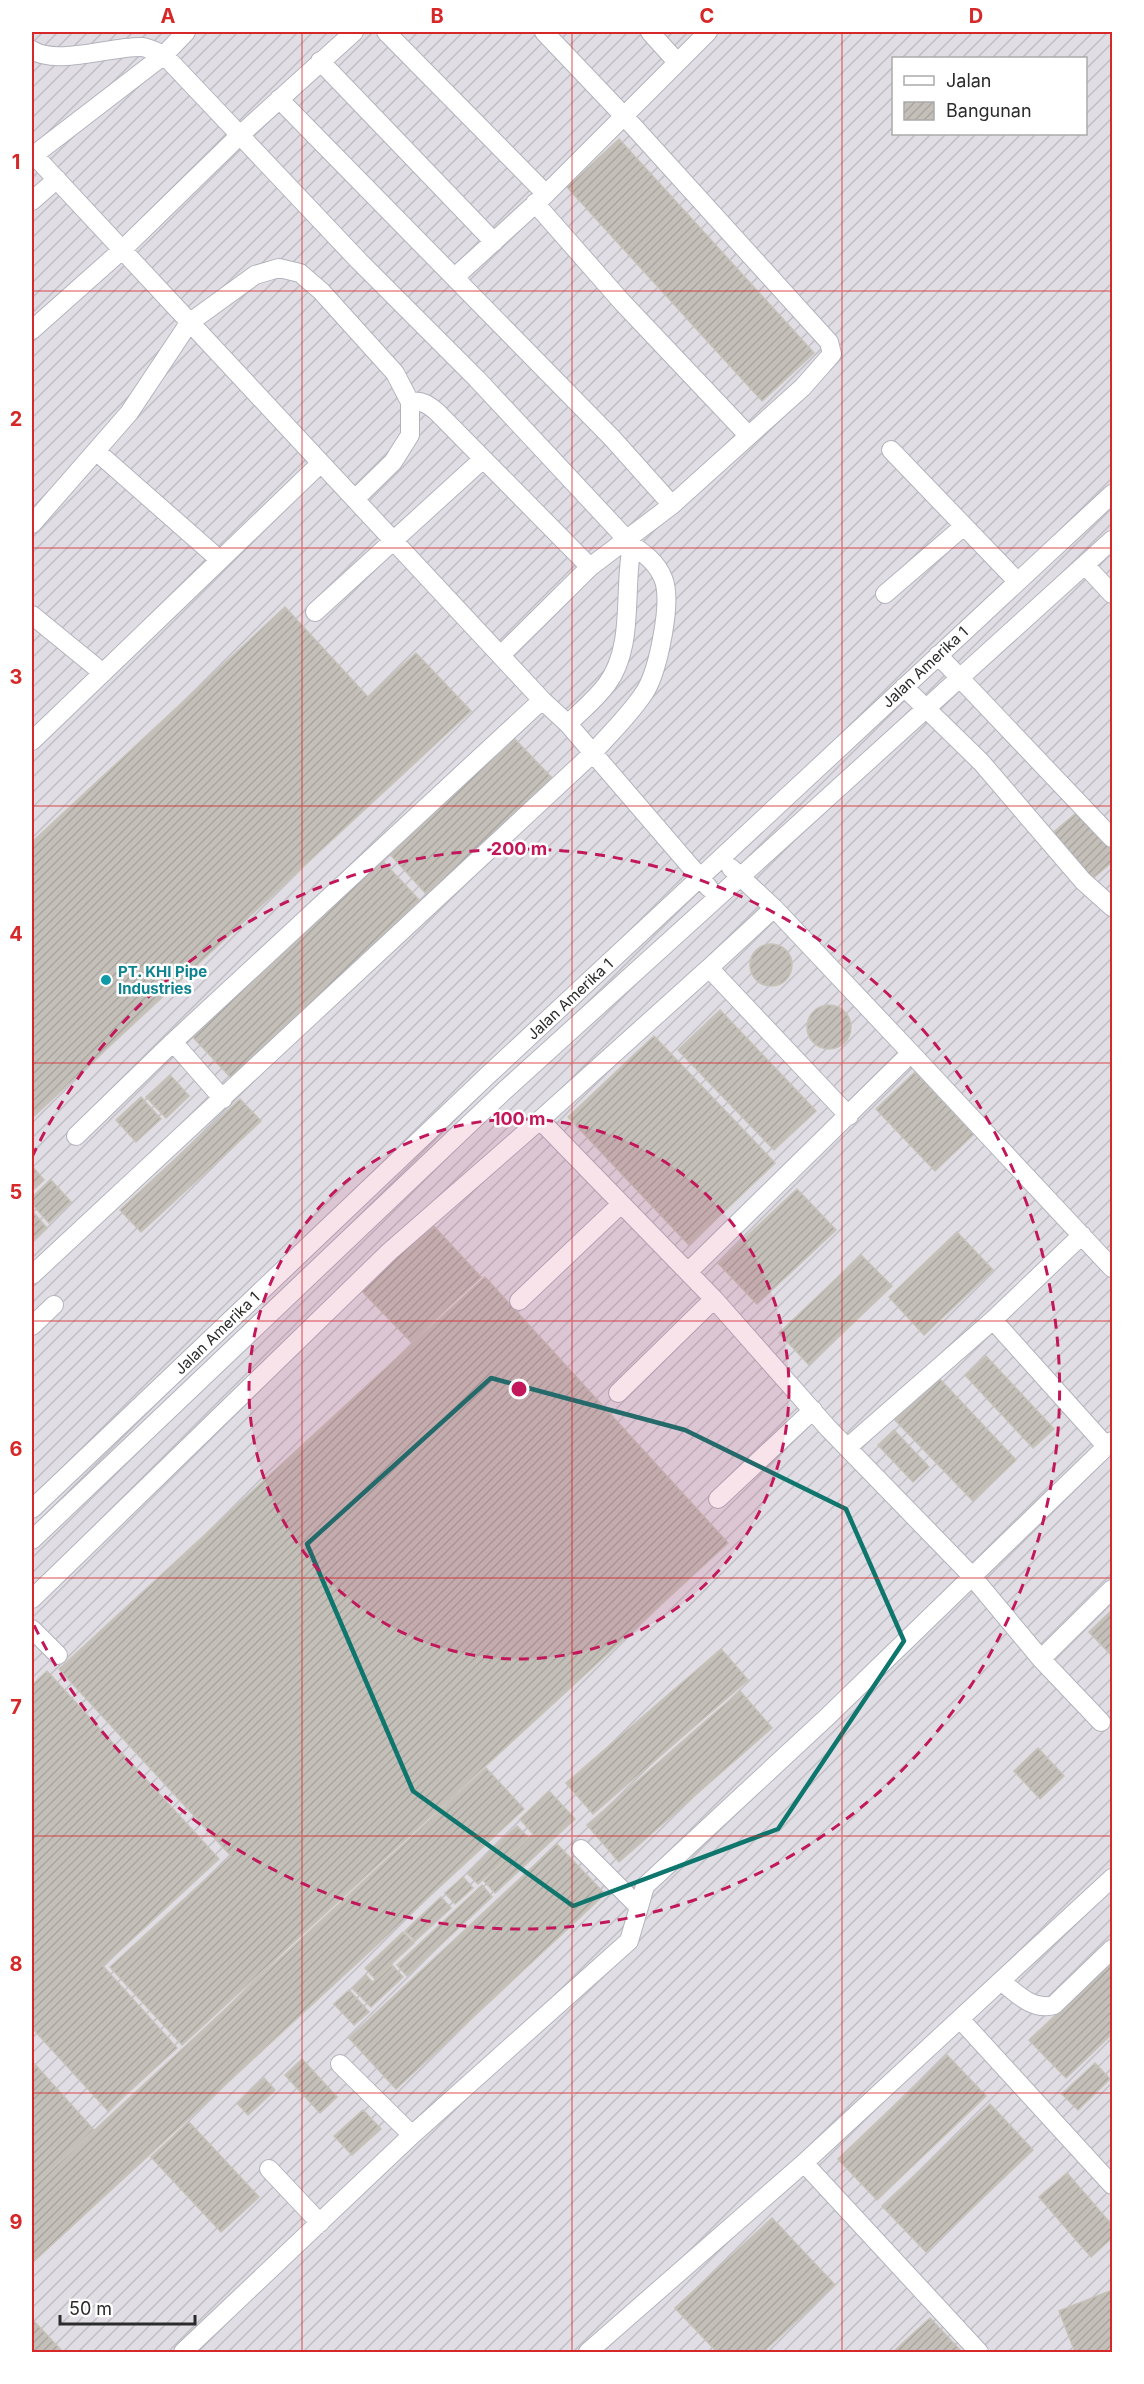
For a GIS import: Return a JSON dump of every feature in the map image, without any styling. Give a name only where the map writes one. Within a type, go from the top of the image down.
[{"type":"lane","points":[[186,32],[164,55],[33,154],[542,700],[568,724],[718,897]]},
{"type":"lane","points":[[32,330],[123,249],[239,136],[354,32]]},
{"type":"lane","points":[[386,32],[541,198],[622,302],[748,435]]},
{"type":"lane","points":[[501,655],[590,567],[630,541],[672,505],[821,368],[832,354],[829,342],[624,116],[544,32]]},
{"type":"lane","points":[[650,32],[677,62]]},
{"type":"lane","points":[[455,277],[541,198],[708,32]]},
{"type":"lane","points":[[32,50],[50,57],[118,48],[145,47],[164,55],[239,136],[477,379],[630,541],[647,555],[664,580],[665,613],[661,650],[646,690],[593,753],[32,1275]]},
{"type":"lane","points":[[320,61],[494,242]]},
{"type":"lane","points":[[279,99],[612,438],[672,505]]},
{"type":"lane","points":[[32,201],[57,179]]},
{"type":"lane","points":[[32,524],[129,413],[189,323],[255,275],[279,268],[300,273],[321,291],[395,373],[410,402],[410,435],[393,462],[355,499]]},
{"type":"lane","points":[[410,402],[428,404],[590,567]]},
{"type":"lane","points":[[891,450],[1017,581]]},
{"type":"lane","points":[[96,451],[220,560]]},
{"type":"lane","points":[[315,612],[395,542],[483,459]]},
{"type":"lane","points":[[32,741],[321,463]]},
{"type":"lane","name":"Jalan Amerika 1","points":[[32,1509],[487,1076],[1113,494]]},
{"type":"lane","points":[[885,594],[964,526]]},
{"type":"lane","name":"Jalan Amerika 1","points":[[33,1536],[504,1091],[1113,540]]},
{"type":"lane","points":[[568,724],[608,683],[617,664],[624,640],[630,541]]},
{"type":"lane","points":[[1085,565],[1113,594]]},
{"type":"lane","points":[[32,615],[103,673]]},
{"type":"lane","points":[[938,655],[1113,837]]},
{"type":"lane","points":[[904,687],[981,762],[1083,881],[1113,907]]},
{"type":"lane","points":[[76,1136],[173,1042],[542,700]]},
{"type":"lane","points":[[723,858],[739,877],[774,908],[1113,1268]]},
{"type":"lane","points":[[32,1599],[389,1252],[540,1120],[774,908]]},
{"type":"lane","points":[[710,968],[849,1116]]},
{"type":"lane","points":[[173,1042],[223,1099]]},
{"type":"lane","points":[[687,1272],[911,1053]]},
{"type":"lane","points":[[540,1120],[620,1205],[714,1299],[848,1448],[971,1575],[1041,1659],[1101,1722]]},
{"type":"lane","points":[[519,1301],[620,1205]]},
{"type":"lane","points":[[848,1448],[993,1320],[1082,1235]]},
{"type":"lane","points":[[618,1393],[714,1299]]},
{"type":"lane","points":[[32,1326],[54,1305]]},
{"type":"lane","points":[[183,2352],[412,2135],[629,1941],[645,1886],[826,1718],[971,1575],[1110,1444],[993,1320]]},
{"type":"lane","points":[[718,1499],[813,1410]]},
{"type":"lane","points":[[1041,1659],[1113,1589]]},
{"type":"lane","points":[[32,1629],[58,1655]]},
{"type":"lane","points":[[581,1849],[639,1907]]},
{"type":"lane","points":[[588,2352],[804,2163],[1113,1878]]},
{"type":"lane","points":[[1001,1982],[1034,2005],[1045,2008],[1054,2006],[1113,1949]]},
{"type":"lane","points":[[960,2019],[1113,2185]]},
{"type":"lane","points":[[340,2064],[412,2135]]},
{"type":"lane","points":[[804,2163],[979,2352]]},
{"type":"lane","points":[[269,2169],[320,2223]]},
{"type":"highlighted area","points":[[491,1378],[685,1430],[846,1509],[904,1641],[778,1829],[573,1906],[413,1791],[307,1544]]},
{"type":"shaded area","points":[[32,32],[1112,32],[1112,2352],[32,2352]]},
{"type":"building","points":[[619,139],[814,353],[762,401],[567,187]]},
{"type":"building","name":"PT. KHI Pipe Industries","points":[[285,607],[368,697],[416,653],[471,711],[32,1118],[32,842]]},
{"type":"building","points":[[510,734],[554,780],[429,897],[386,850]]},
{"type":"building","points":[[1081,809],[1112,845],[1112,862],[1090,881],[1050,835]]},
{"type":"building","points":[[377,855],[423,904],[234,1081],[188,1032]]},
{"type":"building","points":[[771,944],[779,945],[786,950],[791,957],[791,973],[786,980],[779,985],[771,986],[763,985],[756,980],[751,973],[750,965],[751,957],[756,950],[763,945]]},
{"type":"building","points":[[829,1005],[844,1012],[851,1027],[844,1042],[829,1049],[814,1042],[807,1027],[814,1012]]},
{"type":"building","points":[[720,1010],[816,1111],[774,1150],[678,1050]]},
{"type":"building","points":[[654,1036],[775,1163],[689,1245],[568,1117]]},
{"type":"building","points":[[915,1072],[974,1134],[935,1171],[876,1109]]},
{"type":"building","points":[[170,1075],[189,1096],[166,1118],[146,1097]]},
{"type":"building","points":[[141,1097],[161,1119],[136,1142],[116,1120]]},
{"type":"building","points":[[240,1099],[261,1121],[141,1232],[120,1210]]},
{"type":"building","points":[[32,1166],[44,1180],[32,1191]]},
{"type":"building","points":[[51,1180],[71,1202],[49,1223],[32,1204],[32,1197]]},
{"type":"building","points":[[797,1189],[836,1230],[757,1304],[718,1263]]},
{"type":"building","points":[[32,1211],[47,1228],[32,1242]]},
{"type":"building","points":[[429,1221],[481,1277],[411,1342],[359,1288]]},
{"type":"building","points":[[957,1232],[993,1270],[924,1335],[889,1297]]},
{"type":"building","points":[[861,1255],[892,1286],[809,1365],[779,1333]]},
{"type":"building","points":[[485,1277],[728,1543],[182,2045],[110,1967],[231,1856],[59,1669]]},
{"type":"building","points":[[986,1356],[1054,1429],[1033,1448],[965,1375]]},
{"type":"building","points":[[938,1377],[1016,1460],[973,1501],[894,1419]]},
{"type":"building","points":[[894,1430],[929,1467],[913,1482],[878,1445]]},
{"type":"building","points":[[1112,1610],[1112,1656],[1089,1632]]},
{"type":"building","points":[[721,1649],[748,1680],[593,1814],[566,1783]]},
{"type":"building","points":[[47,1671],[219,1859],[103,1966],[177,2048],[108,2111],[32,2028],[32,1685]]},
{"type":"building","points":[[740,1691],[772,1728],[619,1862],[587,1825]]},
{"type":"building","points":[[1038,1748],[1064,1776],[1040,1799],[1014,1771]]},
{"type":"building","points":[[486,1768],[524,1809],[32,2263],[32,2188]]},
{"type":"building","points":[[549,1791],[575,1819],[495,1893],[484,1881],[533,1834],[520,1819]]},
{"type":"building","points":[[517,1826],[528,1837],[478,1884],[467,1873]]},
{"type":"building","points":[[557,1844],[605,1894],[396,2089],[349,2038]]},
{"type":"building","points":[[463,1877],[473,1888],[455,1904],[445,1893]]},
{"type":"building","points":[[482,1885],[492,1897],[407,1976],[397,1965]]},
{"type":"building","points":[[441,1897],[451,1908],[415,1941],[405,1931]]},
{"type":"building","points":[[403,1932],[414,1943],[375,1979],[365,1968]]},
{"type":"building","points":[[1112,1962],[1112,2034],[1066,2078],[1029,2040]]},
{"type":"building","points":[[392,1965],[403,1977],[371,2007],[352,1988],[366,1975],[373,1983]]},
{"type":"building","points":[[349,1990],[369,2012],[354,2025],[334,2004]]},
{"type":"building","points":[[947,2055],[986,2096],[877,2200],[838,2159]]},
{"type":"building","points":[[302,2059],[337,2097],[320,2113],[285,2075]]},
{"type":"building","points":[[32,2061],[94,2130],[32,2187]]},
{"type":"building","points":[[1095,2063],[1110,2079],[1078,2110],[1062,2094]]},
{"type":"building","points":[[264,2078],[275,2090],[248,2115],[237,2103]]},
{"type":"building","points":[[990,2104],[1033,2150],[926,2252],[882,2206]]},
{"type":"building","points":[[363,2110],[381,2129],[352,2155],[334,2136]]},
{"type":"building","points":[[189,2122],[259,2197],[221,2232],[151,2157]]},
{"type":"building","points":[[1067,2173],[1112,2225],[1112,2238],[1091,2257],[1039,2197]]},
{"type":"building","points":[[772,2218],[835,2285],[763,2352],[717,2352],[675,2308]]},
{"type":"building","points":[[1112,2290],[1112,2349],[1104,2352],[1075,2352],[1059,2311]]},
{"type":"building","points":[[930,2318],[962,2352],[893,2352]]},
{"type":"building","points":[[32,2319],[63,2352],[32,2352]]},
{"type":"place","name":"PT. KHI Pipe Industries","points":[[106,980]]}]
